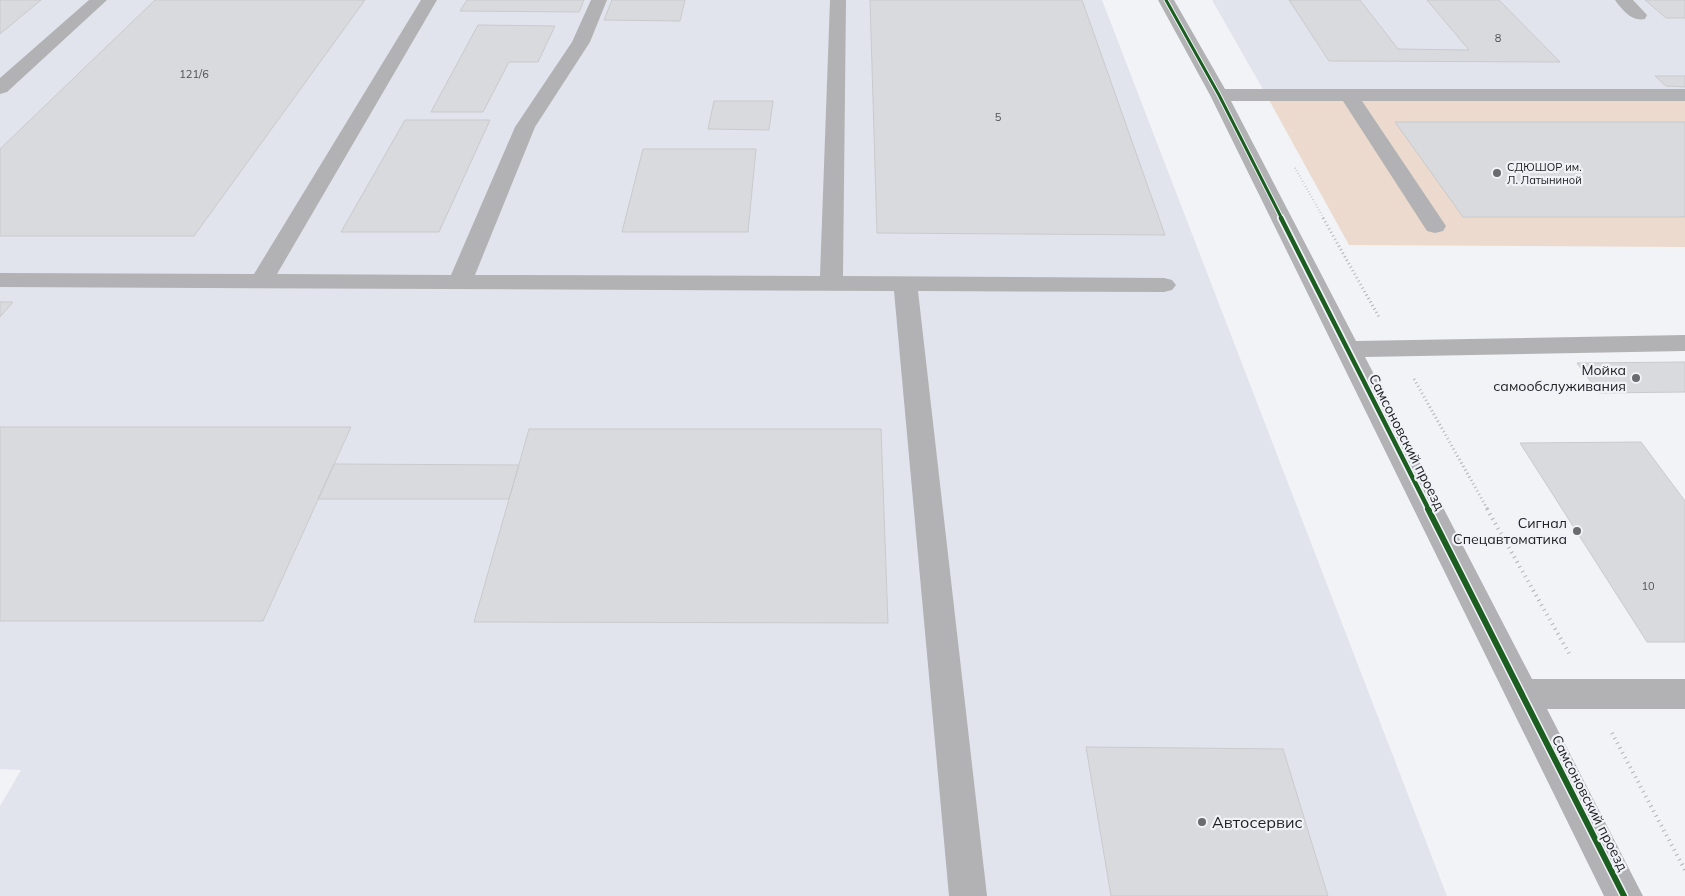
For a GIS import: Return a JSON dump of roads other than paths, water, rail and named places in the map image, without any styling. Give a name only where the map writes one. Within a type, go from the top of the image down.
[{"type":"street","points":[[0,88],[98,0]]},
{"type":"street","points":[[261,281],[429,0]]},
{"type":"street","points":[[460,282],[525,127],[581,42],[598,0]]},
{"type":"street","points":[[831,284],[838,0]]},
{"type":"street","name":"Самсоновский проезд","points":[[1166,0],[1219,94],[1624,896]]},
{"type":"street","points":[[1623,0],[1640,15]]},
{"type":"street","points":[[1219,94],[1685,95]]},
{"type":"street","points":[[1349,95],[1435,226]]},
{"type":"street","points":[[0,280],[1164,285]]},
{"type":"street","points":[[905,284],[968,896]]},
{"type":"street","points":[[1347,349],[1685,343]]},
{"type":"street","points":[[1522,694],[1685,694]]},
{"type":"place","name":"СДЮШОР им. Л. Латыниной","points":[[1497,173]]},
{"type":"place","name":"Мойка самообслуживания","points":[[1636,378]]},
{"type":"place","name":"Сигнал Спецавтоматика","points":[[1577,531]]},
{"type":"place","name":"Автосервис","points":[[1202,822]]}]
